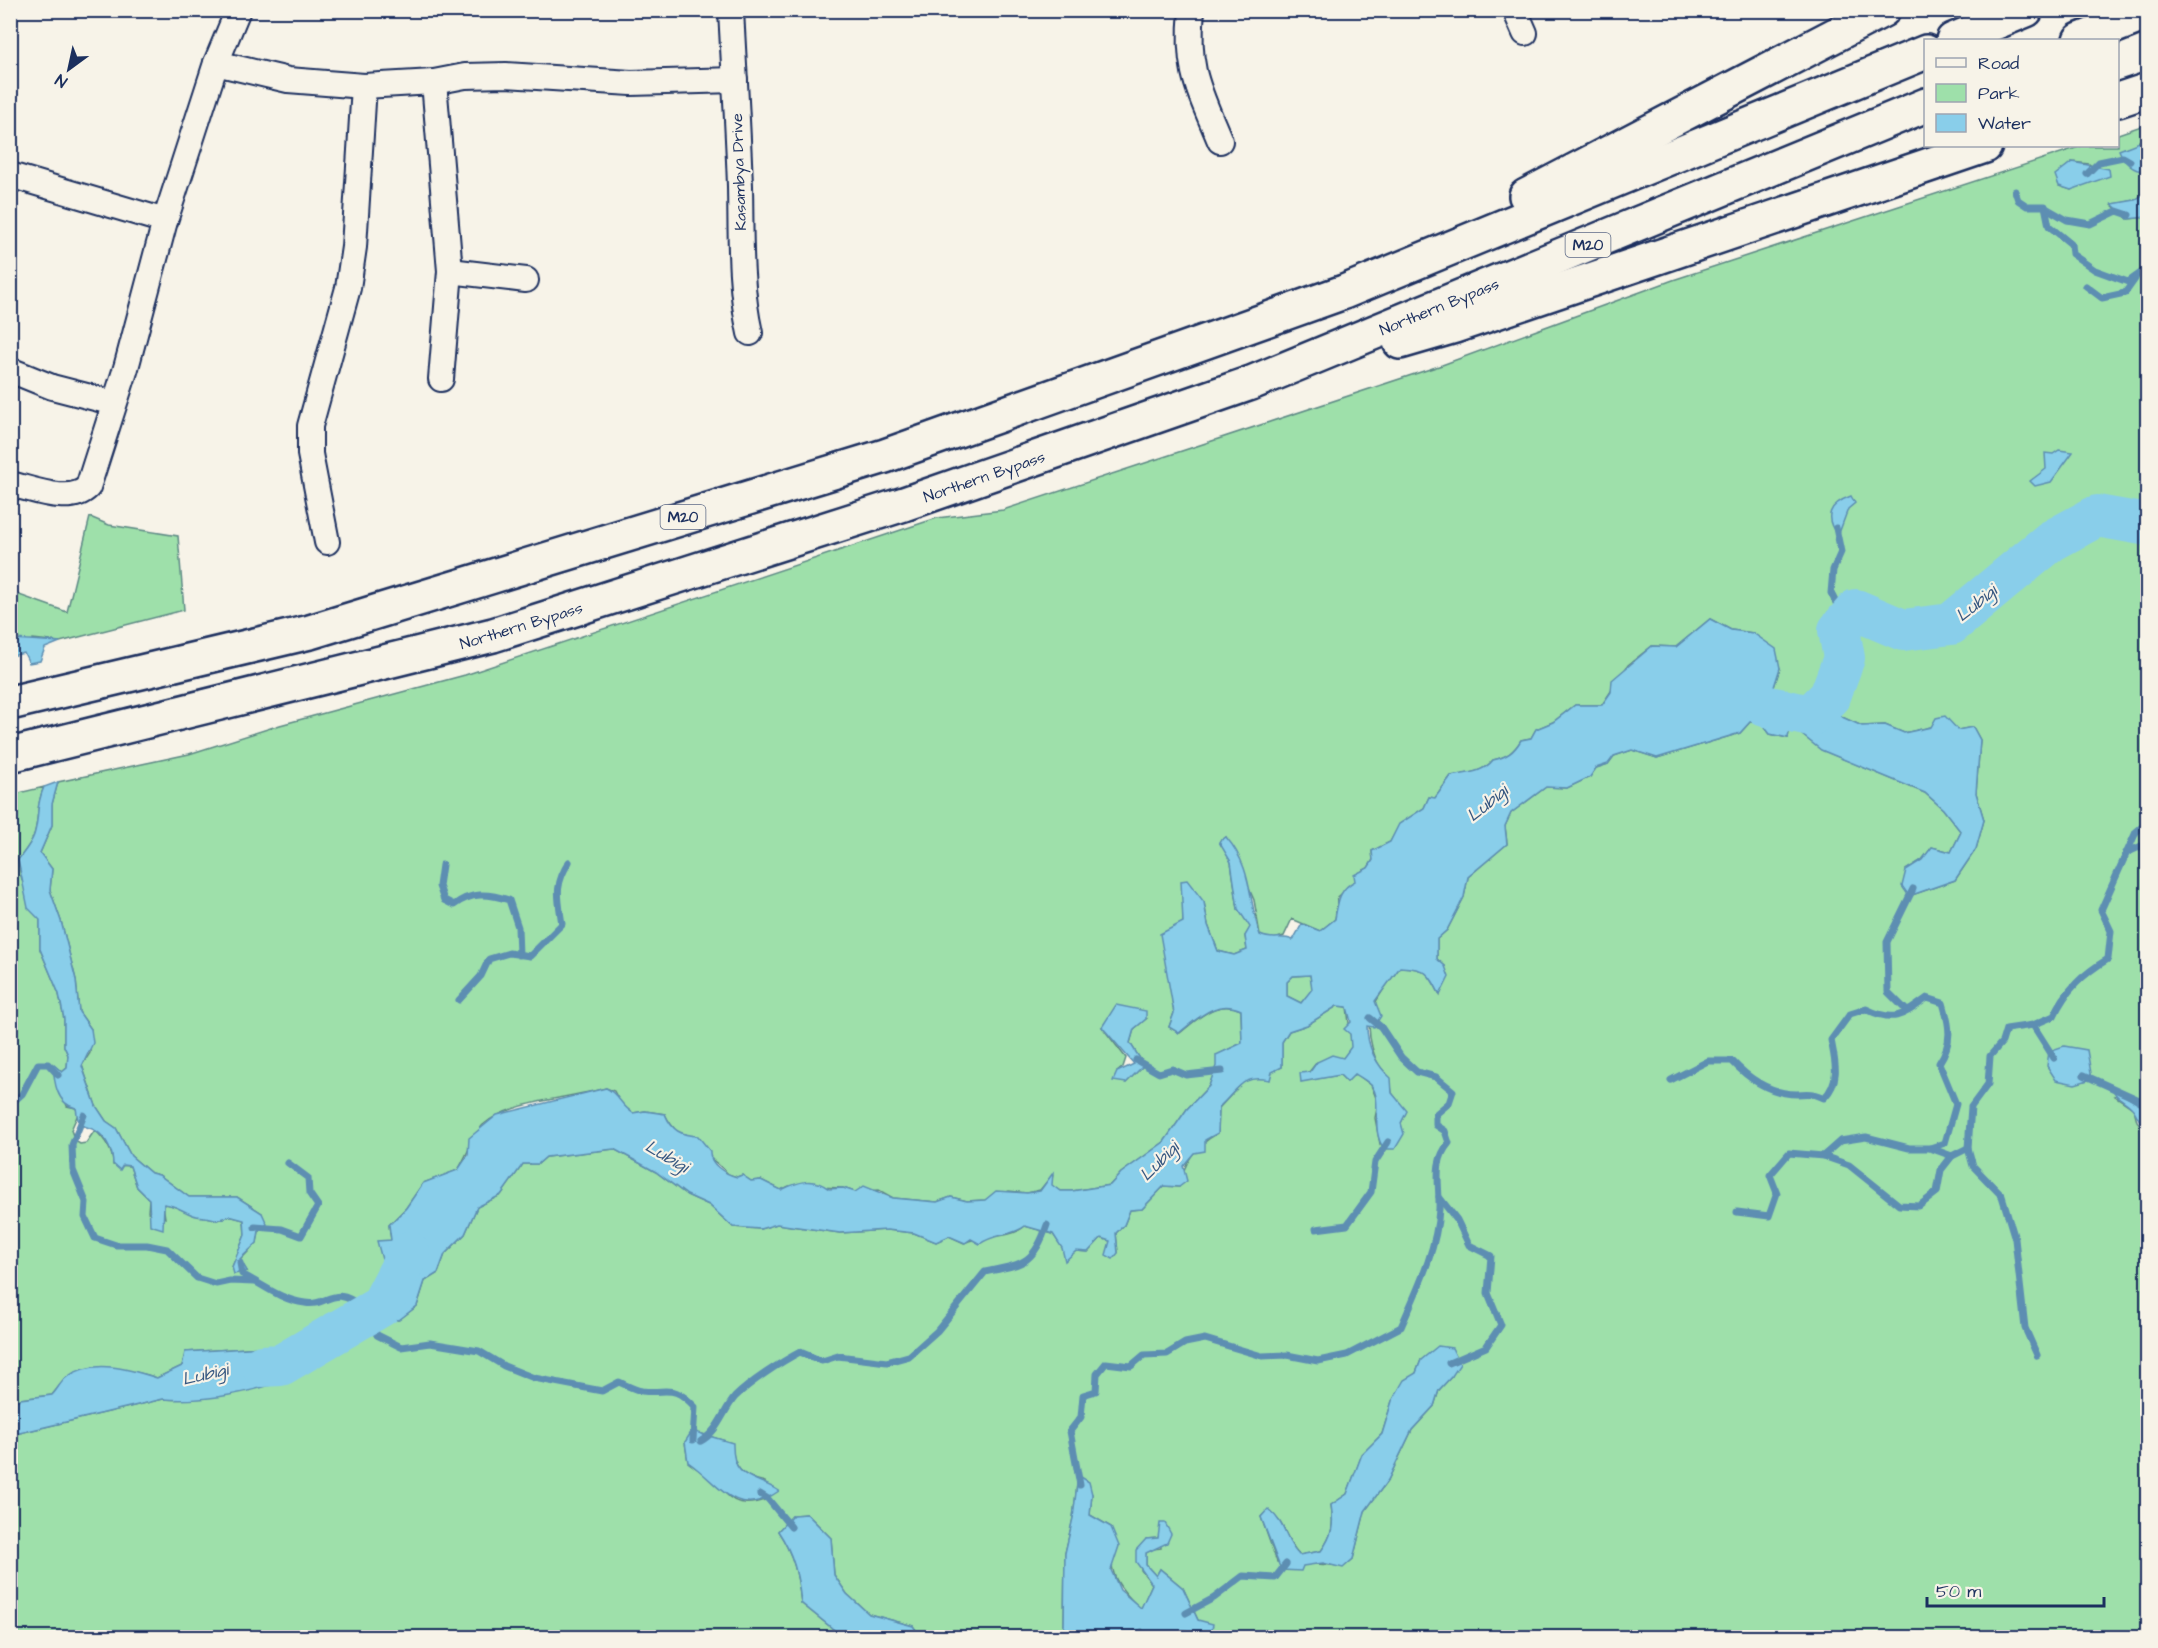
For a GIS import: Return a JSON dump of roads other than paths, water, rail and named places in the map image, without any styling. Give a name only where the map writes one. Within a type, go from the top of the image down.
[{"type":"highway","points":[[1344,292],[1883,10]]},
{"type":"highway","points":[[1955,39],[2026,10]]},
{"type":"highway","points":[[2082,39],[2148,12]]},
{"type":"highway","name":"M20","points":[[10,702],[310,632],[885,456],[1344,292],[1924,53]]},
{"type":"highway","points":[[2119,100],[2148,90]]},
{"type":"highway","name":"Northern Bypass","points":[[10,754],[493,635],[904,504],[1251,383],[1924,106]]},
{"type":"highway","points":[[1251,383],[1455,326],[1982,147]]},
{"type":"street","points":[[10,484],[70,496],[81,494],[93,476],[165,221],[216,63],[238,10]]},
{"type":"street","name":"Kasambya Drive","points":[[732,10],[741,278],[750,333]]},
{"type":"street","points":[[1192,10],[1188,44],[1191,65],[1220,141]]},
{"type":"street","points":[[1515,10],[1525,33]]},
{"type":"street","points":[[216,63],[288,80],[364,86],[434,82],[465,76],[506,75],[568,81],[735,80]]},
{"type":"street","points":[[434,82],[450,271],[441,379]]},
{"type":"street","points":[[327,542],[310,454],[310,426],[348,288],[354,247],[364,86]]},
{"type":"street","points":[[10,175],[165,221]]},
{"type":"street","points":[[450,271],[526,280]]},
{"type":"street","points":[[10,370],[52,387],[114,403]]},
{"type":"water","points":[[2147,139],[2147,171],[2137,170],[2126,162],[2119,150]]},
{"type":"water","points":[[2072,162],[2109,169],[2110,176],[2071,190],[2059,186],[2055,175]]},
{"type":"water","points":[[2147,192],[2147,217],[2128,219],[2112,204],[2135,200]]},
{"type":"water","points":[[2059,450],[2073,452],[2051,482],[2035,486],[2030,481],[2046,469],[2045,453],[2053,454]]},
{"type":"water","points":[[1851,496],[1855,503],[1848,509],[1838,536],[1831,523],[1831,512],[1838,503]]},
{"type":"water","points":[[1845,607],[1871,611],[1898,626],[1916,628],[1902,643],[1872,628],[1856,624],[1845,633],[1842,648],[1822,633],[1828,612]]},
{"type":"water","points":[[1710,619],[1731,630],[1753,633],[1776,649],[1780,668],[1773,690],[1780,706],[1813,704],[1862,726],[1885,725],[1904,733],[1931,727],[1936,718],[1945,716],[1958,730],[1973,727],[1980,740],[1976,793],[1984,820],[1976,849],[1955,880],[1909,896],[1902,886],[1906,870],[1922,860],[1932,847],[1951,852],[1961,832],[1943,809],[1925,793],[1821,750],[1797,731],[1789,732],[1788,738],[1770,734],[1760,721],[1750,722],[1740,733],[1657,758],[1632,750],[1614,756],[1608,764],[1596,768],[1590,777],[1567,788],[1546,787],[1511,813],[1505,826],[1507,844],[1468,877],[1464,897],[1447,930],[1437,939],[1437,959],[1445,966],[1449,977],[1440,995],[1426,973],[1400,967],[1375,1001],[1381,1016],[1374,1027],[1367,1026],[1373,1055],[1391,1078],[1392,1093],[1407,1111],[1401,1123],[1404,1134],[1395,1149],[1384,1149],[1377,1133],[1376,1099],[1371,1085],[1355,1074],[1347,1082],[1340,1075],[1301,1082],[1300,1073],[1310,1072],[1317,1062],[1332,1055],[1343,1058],[1351,1047],[1350,1034],[1344,1029],[1351,1022],[1347,1007],[1337,1006],[1307,1025],[1289,1031],[1282,1042],[1282,1067],[1272,1072],[1270,1080],[1246,1081],[1219,1107],[1218,1133],[1205,1140],[1205,1151],[1194,1153],[1183,1166],[1187,1181],[1179,1187],[1164,1186],[1142,1209],[1130,1210],[1124,1225],[1116,1233],[1118,1253],[1113,1259],[1106,1255],[1110,1241],[1101,1238],[1088,1252],[1076,1251],[1065,1261],[1062,1248],[1053,1234],[1025,1226],[980,1244],[971,1239],[965,1243],[949,1236],[936,1242],[914,1233],[887,1230],[840,1233],[777,1224],[760,1229],[733,1227],[709,1205],[687,1195],[656,1172],[614,1149],[546,1157],[538,1164],[523,1164],[501,1195],[477,1207],[465,1234],[445,1254],[438,1273],[425,1281],[417,1306],[399,1320],[383,1318],[383,1303],[370,1303],[384,1267],[377,1241],[391,1240],[389,1225],[406,1208],[423,1183],[458,1170],[468,1155],[469,1138],[497,1115],[606,1088],[633,1113],[645,1111],[665,1114],[678,1131],[698,1136],[710,1151],[715,1164],[728,1174],[737,1177],[742,1175],[751,1181],[761,1180],[781,1190],[811,1181],[829,1189],[843,1188],[855,1192],[864,1186],[893,1198],[937,1202],[951,1197],[967,1201],[985,1200],[996,1191],[1027,1193],[1040,1191],[1053,1173],[1052,1185],[1060,1191],[1110,1185],[1121,1173],[1164,1142],[1187,1109],[1209,1086],[1216,1066],[1216,1055],[1242,1043],[1241,1010],[1232,1007],[1224,1006],[1208,1011],[1179,1033],[1169,1027],[1174,1013],[1160,934],[1183,922],[1181,881],[1187,880],[1204,902],[1208,925],[1218,951],[1234,955],[1247,950],[1245,936],[1250,927],[1238,909],[1231,862],[1219,842],[1226,837],[1241,860],[1249,884],[1260,935],[1293,940],[1302,924],[1320,931],[1335,919],[1342,892],[1355,881],[1354,875],[1368,868],[1373,860],[1372,851],[1390,842],[1399,824],[1424,808],[1429,797],[1435,798],[1451,776],[1479,770],[1493,760],[1506,756],[1521,740],[1531,738],[1536,729],[1553,722],[1575,705],[1602,705],[1611,692],[1612,680],[1652,646],[1676,647]],"holes":[[[1310,975],[1312,989],[1301,1003],[1287,996],[1287,982],[1293,976]]]},
{"type":"water","points":[[13,639],[60,642],[45,648],[40,661],[29,663],[24,653],[11,656]]},
{"type":"water","points":[[58,782],[52,804],[52,825],[40,853],[52,869],[50,890],[61,921],[76,980],[79,1012],[91,1029],[93,1043],[82,1066],[96,1106],[106,1121],[116,1128],[131,1156],[151,1173],[159,1175],[189,1197],[237,1197],[262,1213],[267,1224],[259,1231],[257,1243],[240,1259],[247,1271],[234,1274],[232,1267],[245,1235],[244,1220],[229,1216],[217,1220],[196,1216],[164,1204],[163,1229],[150,1225],[149,1199],[137,1187],[130,1166],[123,1165],[120,1170],[113,1164],[111,1150],[103,1137],[79,1122],[76,1108],[64,1102],[57,1091],[53,1064],[62,1072],[67,1068],[64,1019],[59,994],[40,949],[40,920],[28,908],[18,860],[34,835],[39,800],[44,787]]},
{"type":"water","points":[[1116,1005],[1146,1011],[1146,1019],[1134,1029],[1130,1043],[1144,1065],[1126,1083],[1113,1081],[1117,1072],[1134,1064],[1102,1027]]},
{"type":"water","points":[[2064,1046],[2087,1050],[2092,1079],[2075,1084],[2056,1080],[2047,1066],[2049,1051]]},
{"type":"water","points":[[2142,1085],[2147,1086],[2147,1134],[2134,1110],[2112,1088],[2143,1107],[2146,1103]]},
{"type":"water","points":[[280,1346],[314,1347],[296,1377],[231,1395],[180,1400],[163,1399],[11,1435],[11,1403],[20,1399],[52,1395],[65,1379],[77,1371],[111,1367],[157,1378],[182,1366],[185,1352]]},
{"type":"water","points":[[1438,1346],[1452,1348],[1460,1364],[1439,1390],[1434,1406],[1412,1430],[1388,1480],[1365,1511],[1353,1559],[1343,1568],[1323,1563],[1303,1566],[1301,1571],[1281,1570],[1261,1517],[1268,1509],[1279,1521],[1299,1555],[1321,1551],[1332,1529],[1331,1505],[1347,1494],[1362,1454],[1382,1434],[1392,1401],[1404,1380],[1416,1373],[1421,1360]]},
{"type":"water","points":[[692,1431],[733,1443],[736,1464],[741,1471],[779,1491],[764,1499],[751,1502],[740,1501],[729,1496],[688,1462],[685,1442]]},
{"type":"water","points":[[1078,1475],[1089,1482],[1092,1494],[1090,1515],[1111,1527],[1119,1546],[1111,1570],[1120,1590],[1141,1608],[1152,1584],[1136,1562],[1136,1550],[1146,1539],[1158,1538],[1160,1523],[1165,1523],[1171,1534],[1167,1543],[1146,1553],[1146,1565],[1156,1576],[1160,1569],[1183,1588],[1198,1620],[1213,1624],[1211,1635],[1184,1630],[1174,1633],[1174,1637],[1150,1637],[1142,1629],[1114,1637],[1052,1637],[1064,1628],[1065,1553],[1073,1518]]},
{"type":"water","points":[[807,1514],[831,1538],[834,1575],[847,1594],[869,1614],[913,1626],[921,1637],[843,1637],[801,1603],[794,1566],[788,1548],[778,1531],[793,1515]]},
{"type":"waterway","points":[[2087,174],[2099,162],[2123,157],[2130,161]]},
{"type":"waterway","points":[[2015,191],[2018,200],[2027,206],[2045,206],[2049,226],[2071,244],[2072,254],[2095,270],[2128,282],[2142,272],[2148,272]]},
{"type":"waterway","points":[[2046,208],[2067,220],[2090,224],[2117,211],[2129,215]]},
{"type":"waterway","points":[[2086,286],[2102,298],[2125,293],[2135,279]]},
{"type":"waterway","name":"Lubigi","points":[[1765,706],[1810,716],[1830,696],[1844,658],[1839,630],[1856,610],[1903,630],[1951,624],[2051,541],[2097,516],[2148,525]]},
{"type":"waterway","points":[[1836,528],[1841,552],[1833,570],[1831,593],[1836,603],[1848,613]]},
{"type":"waterway","points":[[2037,1355],[2025,1328],[2015,1239],[2002,1196],[1973,1166],[1968,1148],[1971,1107],[1988,1084],[1990,1056],[2002,1042],[2006,1029],[2033,1025],[2054,1016],[2076,983],[2108,959],[2111,931],[2101,910],[2136,832],[2148,822]]},
{"type":"waterway","points":[[2126,853],[2148,843]]},
{"type":"waterway","points":[[459,1000],[481,976],[489,959],[509,953],[530,956],[562,924],[559,885],[569,862]]},
{"type":"waterway","points":[[442,865],[439,886],[444,900],[454,905],[467,898],[480,895],[509,900],[518,927],[519,955]]},
{"type":"waterway","points":[[1906,1010],[1888,992],[1887,942],[1913,889]]},
{"type":"waterway","points":[[1671,1080],[1708,1061],[1732,1061],[1746,1074],[1769,1088],[1824,1098],[1835,1078],[1831,1040],[1850,1014],[1866,1009],[1884,1016],[1898,1015],[1927,998],[1943,1003],[1949,1034],[1947,1048],[1939,1063],[1956,1104],[1945,1143],[1930,1148]]},
{"type":"waterway","points":[[1080,1485],[1070,1431],[1081,1417],[1083,1395],[1096,1391],[1097,1374],[1106,1363],[1131,1366],[1144,1355],[1167,1354],[1185,1343],[1205,1339],[1262,1356],[1287,1355],[1318,1361],[1347,1355],[1401,1327],[1425,1270],[1434,1240],[1439,1209],[1440,1158],[1449,1143],[1445,1131],[1436,1125],[1436,1114],[1449,1103],[1453,1091],[1436,1077],[1417,1072],[1401,1057],[1381,1027],[1370,1018]]},
{"type":"waterway","points":[[2033,1025],[2054,1058]]},
{"type":"waterway","points":[[1136,1060],[1159,1073],[1172,1069],[1186,1075],[1222,1071]]},
{"type":"waterway","points":[[10,1105],[22,1094],[38,1064],[48,1064],[58,1075]]},
{"type":"waterway","points":[[2084,1075],[2148,1104]]},
{"type":"waterway","points":[[84,1115],[72,1145],[73,1170],[86,1202],[85,1217],[95,1238],[116,1245],[147,1245],[167,1249],[197,1278],[216,1284],[230,1281],[254,1282]]},
{"type":"waterway","points":[[1737,1212],[1769,1216],[1777,1193],[1770,1175],[1789,1153],[1823,1156],[1840,1141],[1866,1137],[1909,1148],[1930,1148],[1952,1156],[1968,1148]]},
{"type":"waterway","points":[[1316,1229],[1347,1225],[1371,1192],[1375,1162],[1388,1142]]},
{"type":"waterway","points":[[1823,1156],[1849,1165],[1899,1205],[1919,1206],[1937,1192],[1941,1170],[1952,1156]]},
{"type":"waterway","points":[[255,1227],[282,1229],[301,1236],[318,1206],[309,1193],[308,1178],[288,1163]]},
{"type":"waterway","points":[[1439,1197],[1457,1220],[1469,1245],[1491,1256],[1488,1293],[1501,1325],[1486,1347],[1449,1363]]},
{"type":"waterway","points":[[701,1441],[712,1432],[741,1391],[800,1352],[822,1361],[838,1356],[887,1362],[909,1356],[937,1331],[985,1272],[1018,1264],[1032,1255],[1047,1225]]},
{"type":"waterway","name":"Lubigi","points":[[262,1366],[281,1365],[381,1306],[409,1252]]},
{"type":"waterway","points":[[240,1263],[242,1274],[296,1301],[313,1303],[337,1296],[352,1300],[362,1307],[381,1306]]},
{"type":"waterway","points":[[367,1315],[377,1335],[401,1347],[430,1343],[479,1351],[504,1366],[534,1378],[602,1391],[619,1382],[642,1391],[675,1392],[695,1407],[693,1440]]},
{"type":"waterway","points":[[760,1494],[768,1499],[791,1527]]},
{"type":"waterway","points":[[1186,1613],[1214,1598],[1243,1576],[1275,1578],[1286,1564]]}]
